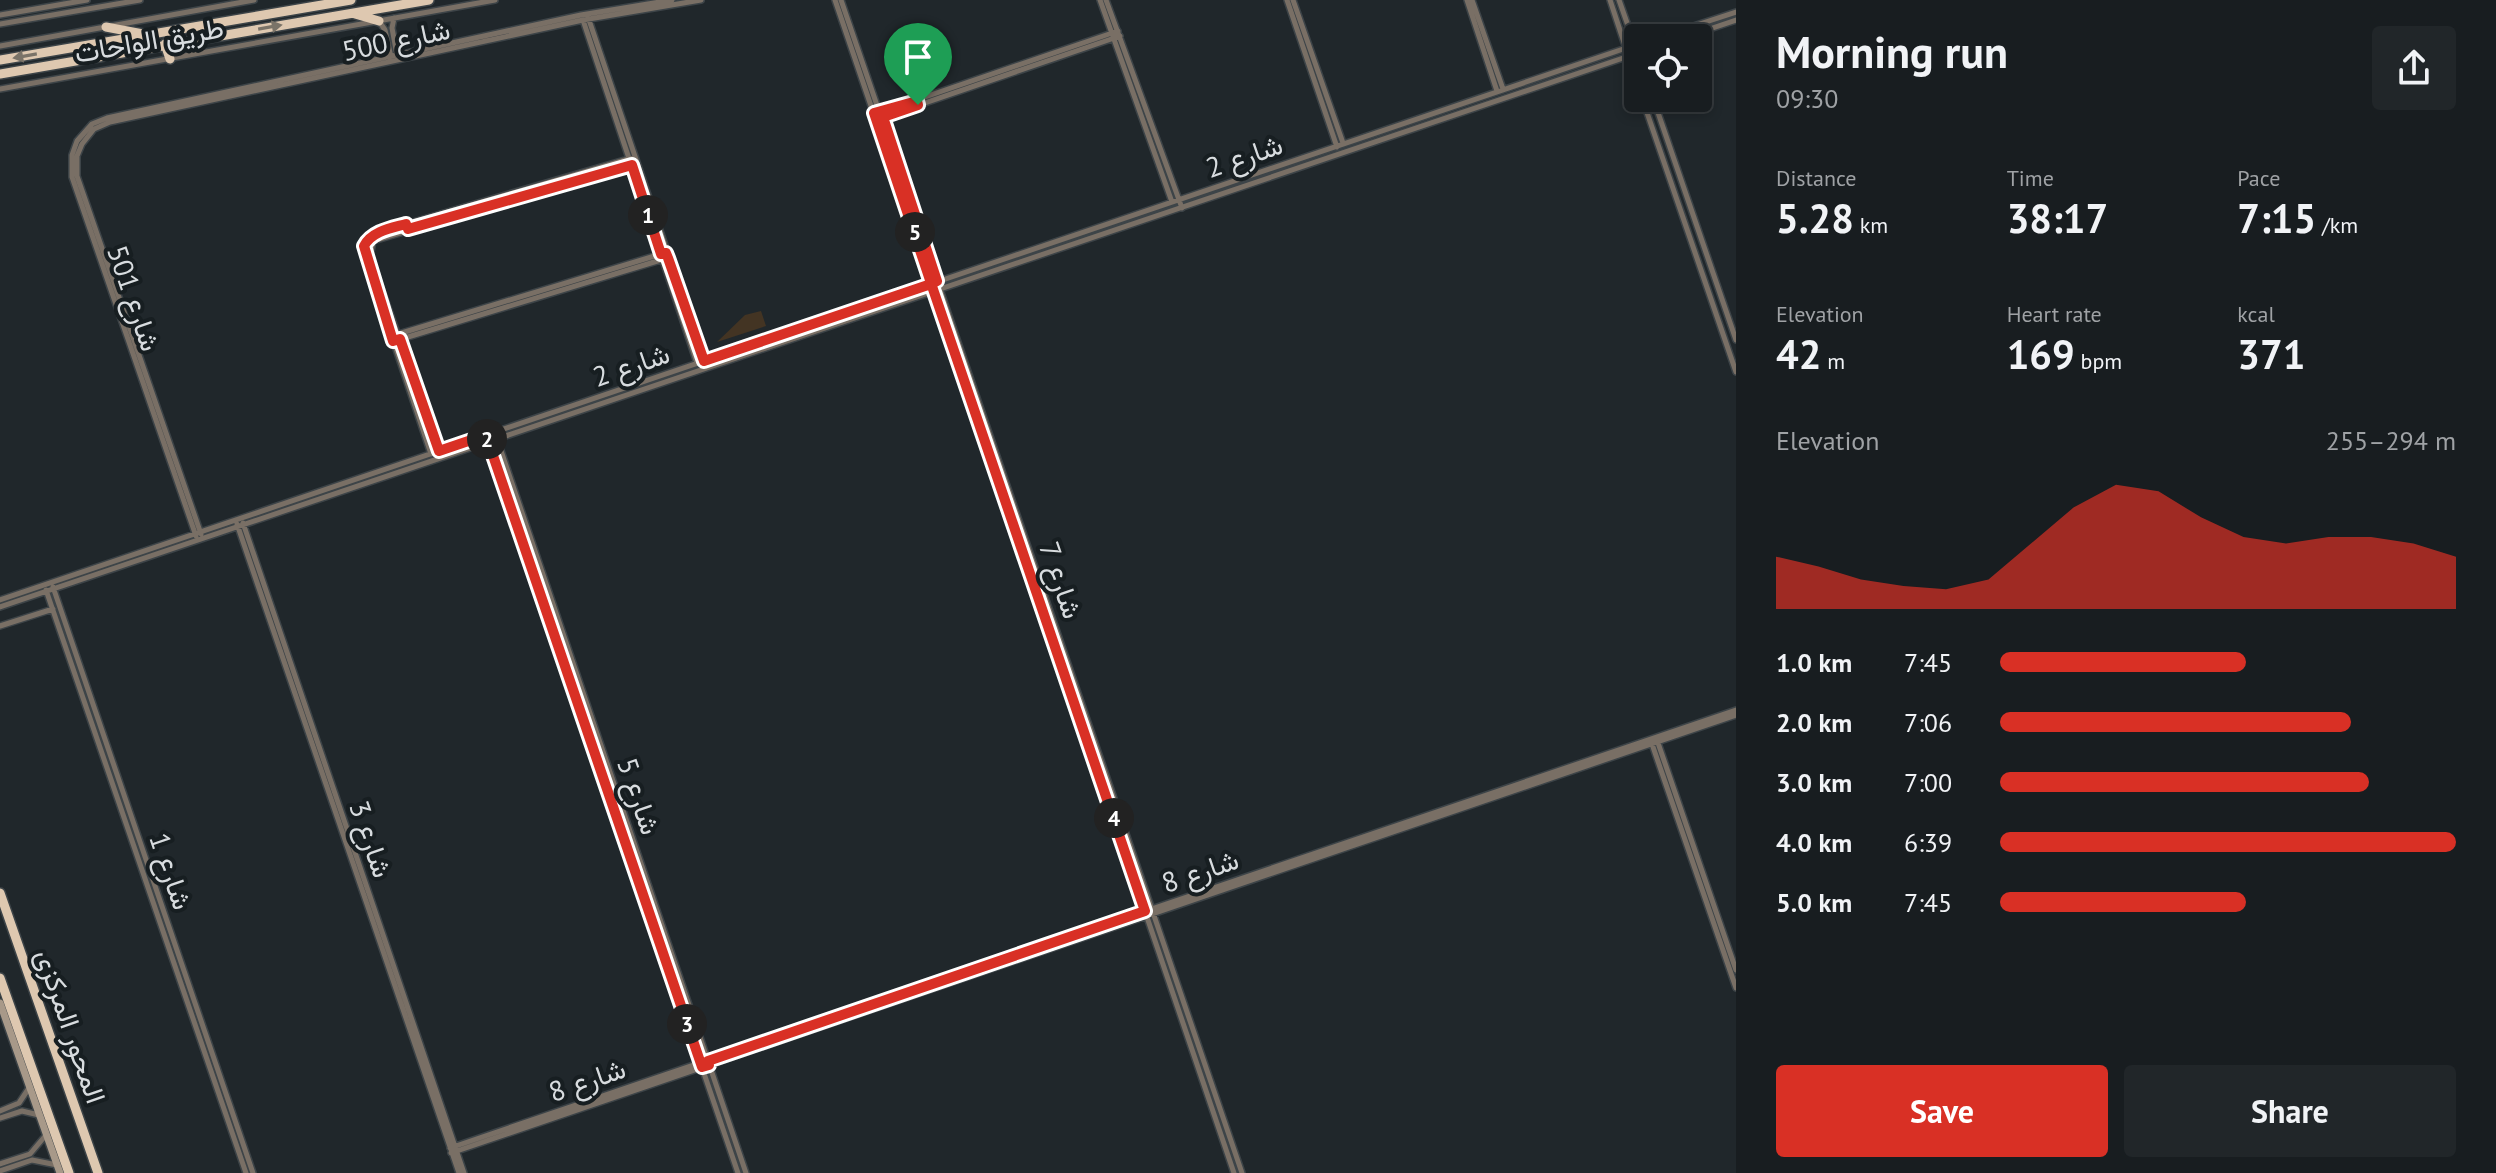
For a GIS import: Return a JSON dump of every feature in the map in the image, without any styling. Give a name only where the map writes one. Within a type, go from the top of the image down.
[{"type":"highway","name":"طريق الواحات","points":[[0,60],[351,0]]},
{"type":"highway","name":"طريق الواحات","points":[[0,74],[429,0]]},
{"type":"highway","points":[[351,13],[379,21]]},
{"type":"highway","points":[[106,27],[151,35]]},
{"type":"highway","points":[[165,44],[170,59]]},
{"type":"highway","name":"المحور المركزى","points":[[0,893],[98,1173]]},
{"type":"highway","name":"المحور المركزى","points":[[0,978],[69,1173]]},
{"type":"main road","points":[[0,1003],[59,1169]]},
{"type":"street","points":[[0,15],[50,3],[87,0]]},
{"type":"street","points":[[0,24],[140,0]]},
{"type":"street","name":"طريق الواحات","points":[[0,46],[254,0]]},
{"type":"street","name":"طريق الواحات","points":[[0,89],[495,0]]},
{"type":"street","name":"شارع 500","points":[[146,112],[672,0]]},
{"type":"street","name":"شارع 500","points":[[585,17],[701,0]]},
{"type":"street","name":"شارع 7","points":[[838,0],[1149,913],[1234,1173]]},
{"type":"street","points":[[1100,0],[1149,116],[1182,208]]},
{"type":"street","points":[[1106,0],[1174,210]]},
{"type":"street","points":[[1290,0],[1340,144],[1340,154]]},
{"type":"street","points":[[1469,0],[1498,91],[1498,101]]},
{"type":"street","points":[[1610,0],[1624,42]]},
{"type":"street","points":[[1619,0],[1628,24]]},
{"type":"street","points":[[79,1],[80,11]]},
{"type":"street","points":[[1700,24],[1736,12]]},
{"type":"street","points":[[585,17],[665,256],[704,361]]},
{"type":"street","points":[[394,18],[394,58]]},
{"type":"street","points":[[1712,28],[1736,20]]},
{"type":"street","points":[[379,21],[394,58]]},
{"type":"street","points":[[878,115],[1116,35]]},
{"type":"street","name":"شارع 2","points":[[496,436],[697,363],[1624,49]]},
{"type":"street","name":"شارع 2","points":[[0,607],[49,587],[240,522],[699,371],[1624,58]]},
{"type":"street","name":"شارع 501","points":[[146,112],[99,123],[82,144],[76,163],[77,176],[199,536]]},
{"type":"street","points":[[1647,112],[1736,372]]},
{"type":"street","points":[[1658,112],[1736,340]]},
{"type":"street","points":[[1142,118],[1149,116]]},
{"type":"street","points":[[439,451],[379,290],[370,257],[371,245],[376,239],[407,226],[633,161]]},
{"type":"street","points":[[1108,222],[1111,232]]},
{"type":"street","points":[[396,337],[665,256]]},
{"type":"street","points":[[665,256],[699,371]]},
{"type":"street","points":[[1710,296],[1720,293]]},
{"type":"street","points":[[396,337],[431,454]]},
{"type":"street","name":"شارع 5","points":[[496,436],[615,786],[738,1173]]},
{"type":"street","name":"شارع 2","points":[[240,522],[439,451],[487,439]]},
{"type":"street","name":"شارع 5","points":[[487,439],[572,680],[606,789],[746,1173]]},
{"type":"street","name":"شارع 3","points":[[240,522],[461,1173]]},
{"type":"street","name":"شارع 2","points":[[0,600],[49,587]]},
{"type":"street","name":"شارع 1","points":[[49,587],[253,1173]]},
{"type":"street","points":[[0,626],[56,608]]},
{"type":"street","name":"شارع 8","points":[[453,1149],[1736,712]]},
{"type":"street","points":[[1654,741],[1736,970]]},
{"type":"street","points":[[1654,741],[1736,988]]},
{"type":"street","points":[[606,789],[615,786]]},
{"type":"street","name":"شارع 7","points":[[1149,913],[1242,1173]]},
{"type":"street","name":"شارع 1","points":[[184,979],[246,1173]]},
{"type":"street","points":[[0,1111],[19,1103],[30,1087]]},
{"type":"street","points":[[0,1118],[22,1111],[39,1115]]},
{"type":"street","points":[[0,1164],[30,1154],[47,1134]]},
{"type":"street","points":[[0,1171],[32,1160],[59,1169]]},
{"type":"shaded area","points":[[761,311],[766,326],[717,342],[745,315]]},
{"type":"route","points":[[918,105],[883,117],[937,281],[931,284],[704,361],[666,253],[661,254],[632,165],[408,229],[406,224],[371,237],[364,246],[393,341],[400,339],[439,451],[486,435],[702,1067],[709,1065],[708,1061],[1145,911],[931,284],[874,113],[917,101],[918,105]]}]
